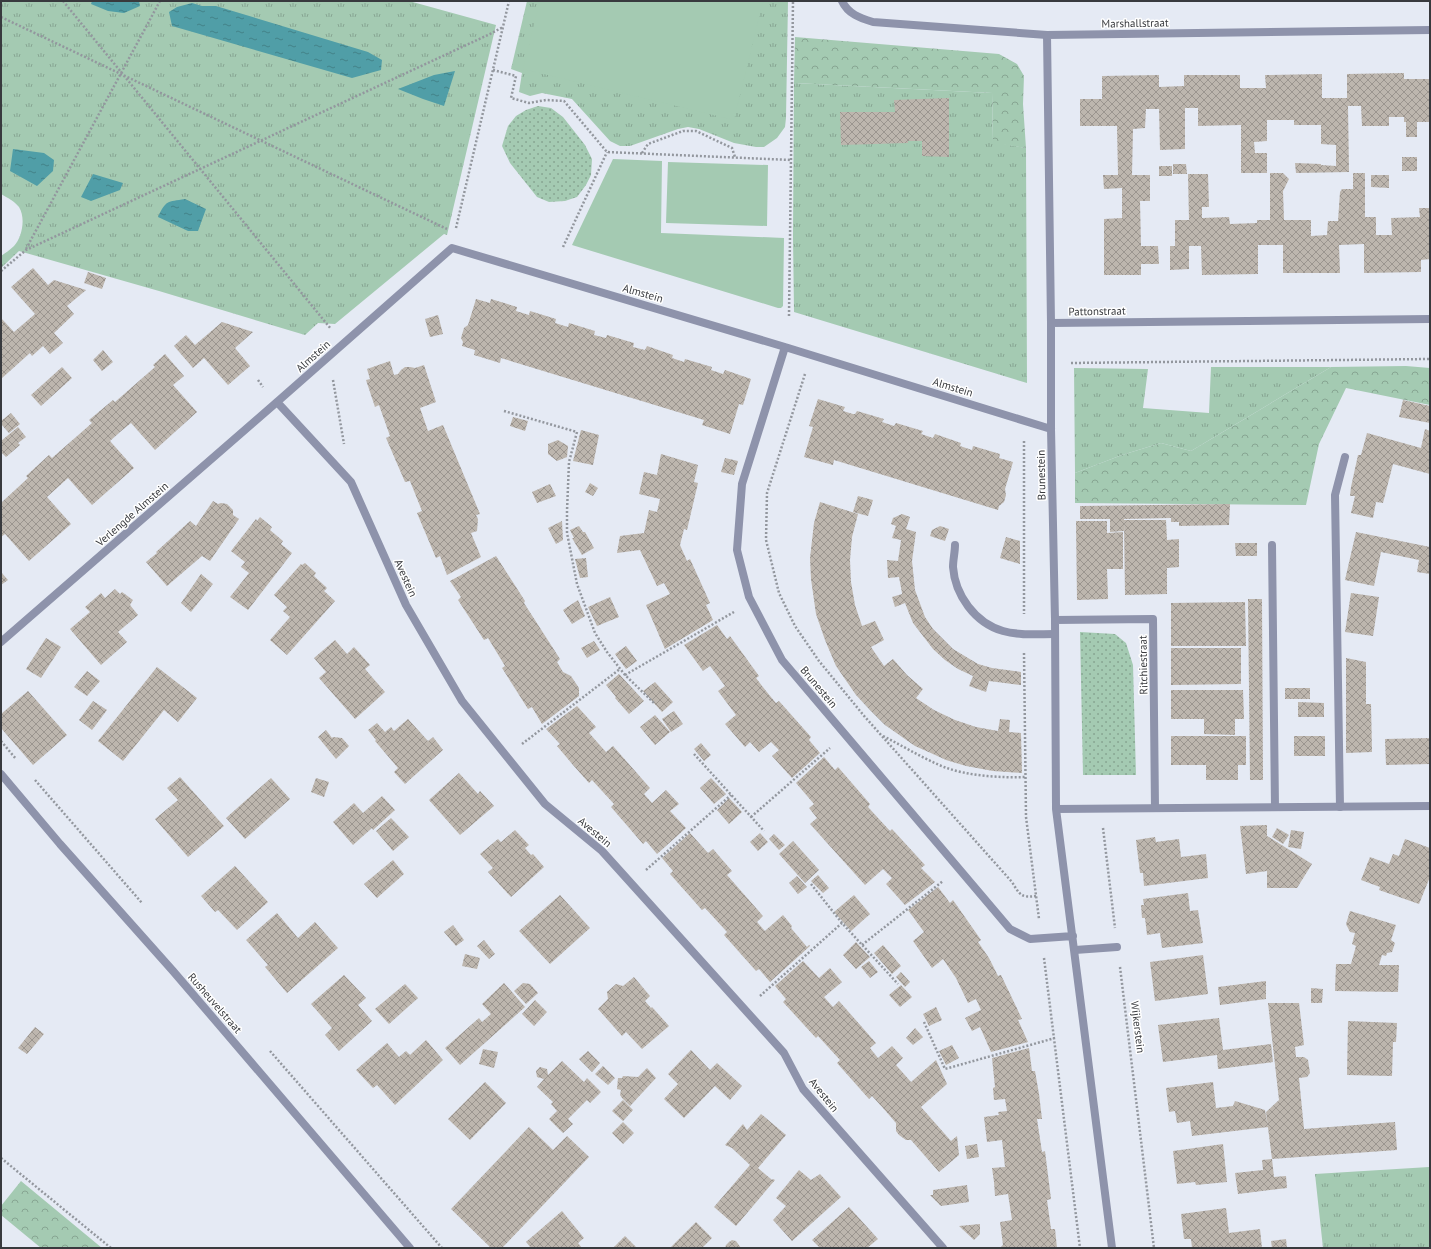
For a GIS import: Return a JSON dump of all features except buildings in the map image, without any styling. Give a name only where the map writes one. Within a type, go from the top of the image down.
[{"type":"street","name":"Marshallstraat","points":[[844,4],[858,17],[872,22],[1047,35],[1430,30]]},
{"type":"street","points":[[1047,35],[1051,429]]},
{"type":"street","name":"Almstein","points":[[277,402],[452,248],[785,347],[1051,429]]},
{"type":"street","name":"Pattonstraat","points":[[1051,322],[1430,319]]},
{"type":"street","name":"Brunestein","points":[[785,347],[742,484],[736,550],[751,602],[782,660],[1010,929],[1030,939],[1073,936]]},
{"type":"street","name":"Verlengde Almstein","points":[[1,642],[277,402]]},
{"type":"street","name":"Avestein","points":[[277,402],[350,482],[406,606],[462,701],[545,804],[602,851],[784,1053],[803,1089],[943,1248]]},
{"type":"street","name":"Brunestein","points":[[1051,429],[1055,620],[1056,809]]},
{"type":"street","points":[[1340,807],[1335,495],[1345,457]]},
{"type":"street","points":[[955,545],[953,566],[957,588],[968,607],[983,621],[1003,631],[1024,634],[1055,634]]},
{"type":"street","points":[[1272,545],[1275,807]]},
{"type":"street","name":"Ritchiestraat","points":[[1055,620],[1153,620],[1155,808]]},
{"type":"street","name":"Rusheuvelstraat","points":[[1,774],[60,844],[178,977],[410,1248]]},
{"type":"street","points":[[1112,1248],[1056,809],[1430,806]]},
{"type":"street","points":[[1075,950],[1117,947]]},
{"type":"path","points":[[63,1],[121,73]]},
{"type":"path","points":[[26,250],[160,1]]},
{"type":"path","points":[[452,248],[510,1]]},
{"type":"path","points":[[789,316],[793,1]]},
{"type":"path","points":[[1,17],[448,230]]},
{"type":"path","points":[[1,271],[26,250],[503,27]]},
{"type":"path","points":[[493,70],[516,76],[511,98],[529,103],[546,100],[564,101],[607,152],[791,160]]},
{"type":"path","points":[[125,76],[343,344]]},
{"type":"path","points":[[642,154],[648,144],[683,131],[696,131],[732,148],[735,158]]},
{"type":"path","points":[[563,247],[607,152]]},
{"type":"path","points":[[811,355],[767,492],[766,540],[779,593],[795,626],[819,661],[865,717],[1012,882],[1019,894],[1025,897],[1036,896]]},
{"type":"path","points":[[328,356],[344,445]]},
{"type":"path","points":[[1051,364],[1430,359]]},
{"type":"path","points":[[504,411],[577,432],[569,462],[567,533],[577,584],[595,633],[607,652],[626,676],[654,703]]},
{"type":"path","points":[[626,676],[751,602],[779,593]]},
{"type":"path","points":[[507,756],[620,669]]},
{"type":"path","points":[[751,817],[865,717]]},
{"type":"path","points":[[880,734],[918,755],[945,767],[978,775],[1026,777]]},
{"type":"path","points":[[694,754],[764,831]]},
{"type":"path","points":[[630,883],[731,795]]},
{"type":"path","name":"Wijkerstein","points":[[1101,808],[1154,1248]]},
{"type":"path","points":[[862,945],[958,869]]},
{"type":"path","points":[[811,884],[842,923],[898,984]]},
{"type":"path","points":[[745,1010],[842,923]]},
{"type":"path","points":[[924,1022],[944,1069],[1055,1038]]},
{"type":"path","points":[[1,1158],[111,1248]]},
{"type":"green space","points":[[1,1],[409,1],[496,25],[447,235],[444,234],[335,324],[318,323],[305,335],[19,251],[1,268],[1,256],[17,242],[21,233],[23,222],[19,207],[13,201],[1,194]]},
{"type":"green space","points":[[527,1],[788,1],[785,127],[777,138],[764,147],[734,143],[699,129],[688,127],[678,129],[630,146],[620,146],[610,141],[572,99],[542,93],[530,96],[519,92],[522,73],[511,69]]},
{"type":"green space","points":[[540,1],[763,1],[734,120],[523,69]]},
{"type":"green space","points":[[795,37],[999,54],[1017,64],[1024,76],[1023,104],[1026,148],[993,143],[992,93],[794,83]]},
{"type":"green space","points":[[794,83],[992,93],[993,142],[1026,148],[1027,383],[794,312]]},
{"type":"green space","points":[[538,106],[551,108],[563,117],[585,145],[592,159],[591,175],[577,197],[565,201],[549,202],[537,197],[510,163],[502,146],[508,126],[516,116],[526,110]]},
{"type":"green space","points":[[613,159],[662,161],[661,233],[784,238],[783,306],[778,308],[572,245]]},
{"type":"green space","points":[[668,162],[768,165],[767,226],[666,223]]},
{"type":"green space","points":[[1406,366],[1430,368],[1430,405],[1346,388],[1319,444],[1306,505],[1075,503],[1075,473],[1122,455],[1161,443],[1191,451],[1331,367]]},
{"type":"green space","points":[[1211,367],[1331,367],[1191,451],[1161,443],[1122,455],[1075,473],[1074,368],[1148,369],[1143,408],[1209,413]]},
{"type":"green space","points":[[1080,632],[1115,634],[1126,643],[1133,665],[1136,775],[1083,775]]},
{"type":"green space","points":[[1429,1167],[1430,1248],[1323,1248],[1315,1174]]},
{"type":"green space","points":[[21,1181],[102,1248],[41,1248],[1,1215],[1,1206]]},
{"type":"water","points":[[92,1],[139,1],[140,6],[124,13],[108,11],[91,4]]},
{"type":"water","points":[[192,3],[202,6],[216,6],[368,52],[382,60],[381,70],[352,78],[172,26],[169,12],[177,7]]},
{"type":"water","points":[[455,71],[444,106],[398,89],[434,75]]},
{"type":"water","points":[[13,149],[44,153],[54,160],[53,171],[37,186],[10,171]]},
{"type":"water","points":[[93,174],[123,183],[120,190],[91,201],[81,197]]},
{"type":"water","points":[[185,199],[206,209],[198,231],[188,231],[158,217],[163,207],[168,203]]}]
